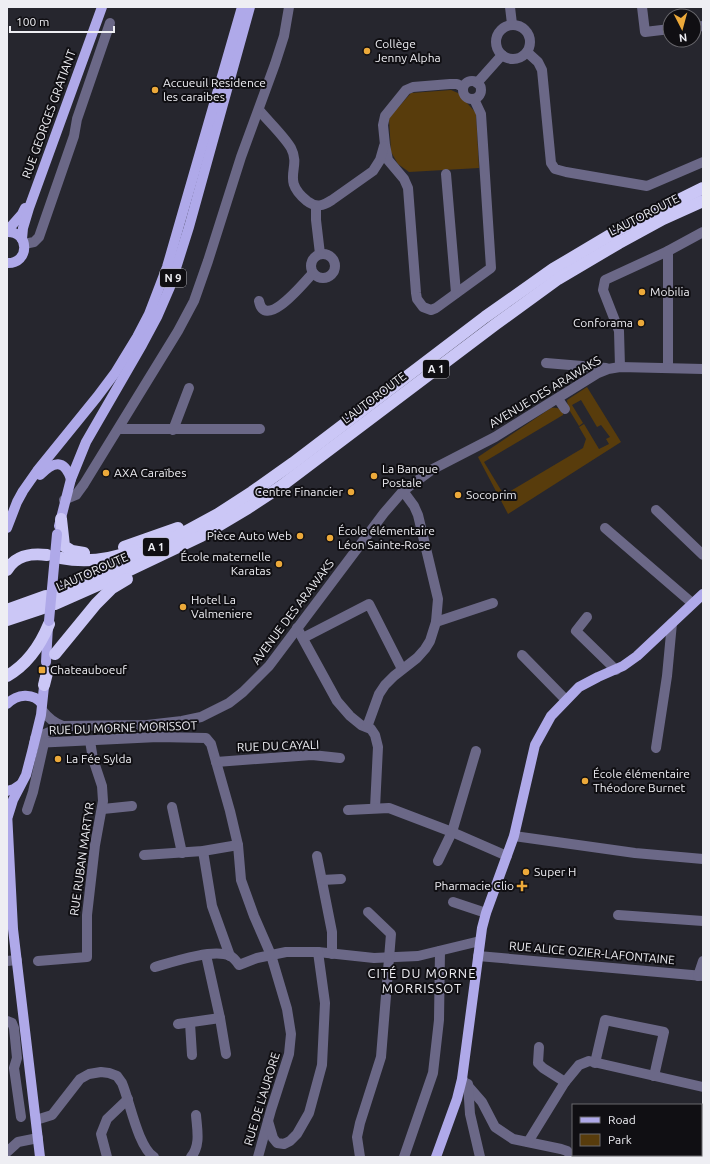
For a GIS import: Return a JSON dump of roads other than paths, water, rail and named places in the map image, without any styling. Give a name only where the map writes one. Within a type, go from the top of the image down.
[{"type":"highway","name":"L'AUTOROUTE","points":[[7,620],[51,600],[218,514],[252,492],[485,317],[553,269],[622,228],[703,188]]},
{"type":"highway","name":"L'AUTOROUTE","points":[[7,610],[51,600],[98,585],[201,536],[280,487],[558,279],[625,239],[663,219],[703,201]]},
{"type":"highway","points":[[61,558],[90,560],[115,556],[140,548],[252,492]]},
{"type":"highway","points":[[61,519],[59,534],[63,544],[66,548],[80,553],[108,551],[127,547],[179,528]]},
{"type":"highway","points":[[48,670],[86,615],[112,588],[176,549]]},
{"type":"highway","points":[[7,570],[13,562],[24,556],[36,553],[47,555]]},
{"type":"highway","points":[[7,676],[25,663],[36,649],[49,622]]},
{"type":"main road","name":"RUE GEORGES GRATIANT","points":[[27,208],[101,7]]},
{"type":"main road","name":"N 9","points":[[8,524],[23,492],[37,471],[115,373],[149,314],[172,253],[242,7]]},
{"type":"main road","name":"N 9","points":[[61,519],[64,500],[86,442],[142,345],[157,317],[170,287],[189,227],[250,7]]},
{"type":"main road","points":[[23,241],[15,233],[7,231],[27,208]]},
{"type":"main road","points":[[8,264],[21,257],[24,249],[23,228],[27,208]]},
{"type":"main road","points":[[23,492],[46,469],[53,465],[61,465],[65,467],[71,479]]},
{"type":"main road","points":[[40,1157],[36,1120],[12,961],[13,929],[8,814],[13,800],[26,775],[38,741],[48,670],[49,622],[53,573],[59,534]]},
{"type":"main road","points":[[436,1157],[457,1099],[465,1082],[480,941],[486,913],[514,836],[535,745],[552,716],[579,687],[616,670],[638,656],[703,594]]},
{"type":"main road","points":[[7,704],[18,697],[25,696],[37,698],[42,707]]},
{"type":"main road","points":[[7,791],[14,790],[20,785]]},
{"type":"street","points":[[64,500],[76,494],[81,488],[119,429],[178,331],[194,301],[284,36],[289,7]]},
{"type":"street","points":[[510,7],[512,24]]},
{"type":"street","points":[[642,7],[645,32],[662,30]]},
{"type":"street","points":[[23,241],[34,242],[41,232],[74,136],[77,119],[110,23]]},
{"type":"street","points":[[512,24],[522,27],[529,34],[530,45],[527,52],[518,59],[507,58],[502,55],[498,51],[496,40],[501,29],[512,24]]},
{"type":"street","points":[[527,52],[538,62],[542,70],[551,163],[555,169],[646,186],[703,162]]},
{"type":"street","points":[[477,83],[502,55]]},
{"type":"street","points":[[469,81],[477,83],[481,92],[480,95],[474,99],[466,97],[463,92],[463,87],[469,81]]},
{"type":"street","points":[[463,87],[457,84],[450,84],[413,87],[406,90],[385,116],[383,125],[388,160],[404,179],[408,188],[417,299],[423,307],[431,310],[436,308],[491,268],[481,114],[474,99]]},
{"type":"street","points":[[259,110],[290,147],[294,160],[292,177],[296,190],[316,206],[325,204],[332,200],[373,171],[380,160],[385,145]]},
{"type":"street","points":[[252,128],[273,126]]},
{"type":"street","points":[[373,171],[386,169],[397,172]]},
{"type":"street","points":[[446,174],[456,293]]},
{"type":"street","points":[[316,206],[320,254]]},
{"type":"street","points":[[620,366],[619,331],[603,290],[605,280],[668,251],[703,232]]},
{"type":"street","points":[[668,251],[668,368]]},
{"type":"street","points":[[320,254],[331,257],[335,264],[330,275],[323,278],[313,273],[311,265],[314,258],[320,254]]},
{"type":"street","points":[[259,301],[260,306],[264,309],[276,309],[292,296],[313,273]]},
{"type":"street","points":[[546,363],[608,369]]},
{"type":"street","name":"AVENUE DES ARAWAKS","points":[[38,741],[63,726],[147,724],[182,721],[201,717],[229,703],[257,679],[269,666],[384,513],[404,491],[433,469],[495,438],[598,373],[608,369],[620,366],[703,369]]},
{"type":"street","points":[[173,430],[189,388]]},
{"type":"street","points":[[558,399],[565,410]]},
{"type":"street","points":[[119,429],[260,429]]},
{"type":"street","points":[[367,727],[378,694],[385,685],[402,669],[417,658],[425,649],[430,641],[436,622],[438,599],[423,533],[414,506],[404,491]]},
{"type":"street","points":[[656,510],[703,555]]},
{"type":"street","points":[[605,528],[692,603]]},
{"type":"street","points":[[436,622],[493,603]]},
{"type":"street","points":[[303,638],[370,604],[402,669]]},
{"type":"street","points":[[587,617],[576,630],[616,670]]},
{"type":"street","points":[[656,748],[668,676],[672,623]]},
{"type":"street","points":[[297,628],[337,701],[350,716],[361,725],[374,732],[377,740],[375,808]]},
{"type":"street","points":[[522,655],[566,700]]},
{"type":"street","points":[[42,707],[47,717],[55,723],[63,726]]},
{"type":"street","points":[[147,724],[147,738]]},
{"type":"street","name":"RUE DU MORNE MORISSOT","points":[[38,741],[206,738],[211,744],[230,811],[238,845],[241,880],[254,916],[271,955]]},
{"type":"street","points":[[27,810],[33,792],[38,741]]},
{"type":"street","name":"RUE RUBAN MARTYR","points":[[38,961],[87,957],[87,915],[95,845],[103,796],[102,786],[92,759],[90,741]]},
{"type":"street","points":[[438,861],[452,832],[476,751]]},
{"type":"street","name":"RUE DU CAYALI","points":[[216,762],[312,755],[340,758]]},
{"type":"street","points":[[102,809],[132,806]]},
{"type":"street","points":[[172,807],[182,853]]},
{"type":"street","points":[[348,810],[389,808],[452,832],[507,856]]},
{"type":"street","points":[[514,836],[635,853],[703,859]]},
{"type":"street","points":[[144,855],[203,851],[238,845]]},
{"type":"street","points":[[203,851],[212,906],[230,956],[239,965],[257,958],[286,952],[318,952],[374,958],[418,956],[480,941]]},
{"type":"street","points":[[317,856],[332,932],[332,954]]},
{"type":"street","points":[[322,880],[341,879]]},
{"type":"street","points":[[452,902],[486,913]]},
{"type":"street","points":[[360,1157],[357,1137],[358,1130],[382,1057],[391,934],[368,912]]},
{"type":"street","points":[[618,915],[703,922]]},
{"type":"street","points":[[404,1157],[433,1072],[439,1020],[440,951]]},
{"type":"street","points":[[268,1121],[273,1138],[277,1143],[284,1144],[290,1141],[297,1134],[309,1113],[322,1065],[325,1003],[318,952]]},
{"type":"street","points":[[155,967],[206,954],[230,956]]},
{"type":"street","points":[[206,954],[226,1054]]},
{"type":"street","name":"RUE DE L'AURORE","points":[[258,1157],[289,1054],[291,1034],[287,1009],[271,955]]},
{"type":"street","name":"RUE ALICE OZIER-LAFONTAINE","points":[[478,956],[701,976]]},
{"type":"street","points":[[701,976],[703,961]]},
{"type":"street","points":[[178,1024],[220,1018]]},
{"type":"street","points":[[595,1063],[605,1020],[664,1032],[654,1076]]},
{"type":"street","points":[[7,1021],[12,1024],[14,1028],[17,1058],[14,1068],[21,1117]]},
{"type":"street","points":[[190,1023],[192,1055]]},
{"type":"street","points":[[539,1047],[538,1063],[543,1068],[565,1082]]},
{"type":"street","points":[[528,1142],[565,1082],[580,1064],[589,1061],[703,1087]]},
{"type":"street","points":[[36,1120],[52,1116],[80,1079],[89,1074],[101,1072],[109,1073],[117,1076],[122,1083],[142,1143],[148,1153],[154,1157]]},
{"type":"street","points":[[465,1082],[482,1102],[495,1127],[513,1139],[528,1142],[567,1155]]},
{"type":"street","points":[[465,1082],[470,1114],[480,1157]]},
{"type":"street","points":[[107,1157],[101,1134],[107,1119],[128,1099]]},
{"type":"street","points":[[191,1157],[195,1152],[198,1140],[196,1115]]},
{"type":"street","points":[[7,1152],[18,1142],[38,1138]]},
{"type":"place","name":"Collège Jenny Alpha","points":[[367,51]]},
{"type":"place","name":"Accueuil Residence les caraibes","points":[[155,90]]},
{"type":"place","name":"Mobilia","points":[[642,292]]},
{"type":"place","name":"Conforama","points":[[641,323]]},
{"type":"place","name":"AXA Caraïbes","points":[[106,473]]},
{"type":"place","name":"La Banque Postale","points":[[374,476]]},
{"type":"place","name":"Centre Financier","points":[[351,492]]},
{"type":"place","name":"Socoprim","points":[[458,495]]},
{"type":"place","name":"Pièce Auto Web","points":[[300,536]]},
{"type":"place","name":"École élémentaire Léon Sainte-Rose","points":[[330,538]]},
{"type":"place","name":"École maternelle Karatas","points":[[279,564]]},
{"type":"place","name":"Hotel La Valmeniere","points":[[183,607]]},
{"type":"place","name":"Chateauboeuf","points":[[42,670]]},
{"type":"place","name":"La Fée Sylda","points":[[58,759]]},
{"type":"place","name":"École élémentaire Théodore Burnet","points":[[585,781]]},
{"type":"place","name":"Super H","points":[[526,872]]},
{"type":"place","name":"Pharmacie Clio","points":[[522,886]]},
{"type":"district","name":"CITÉ DU MORNE MORRISSOT","points":[[422,980]]}]
